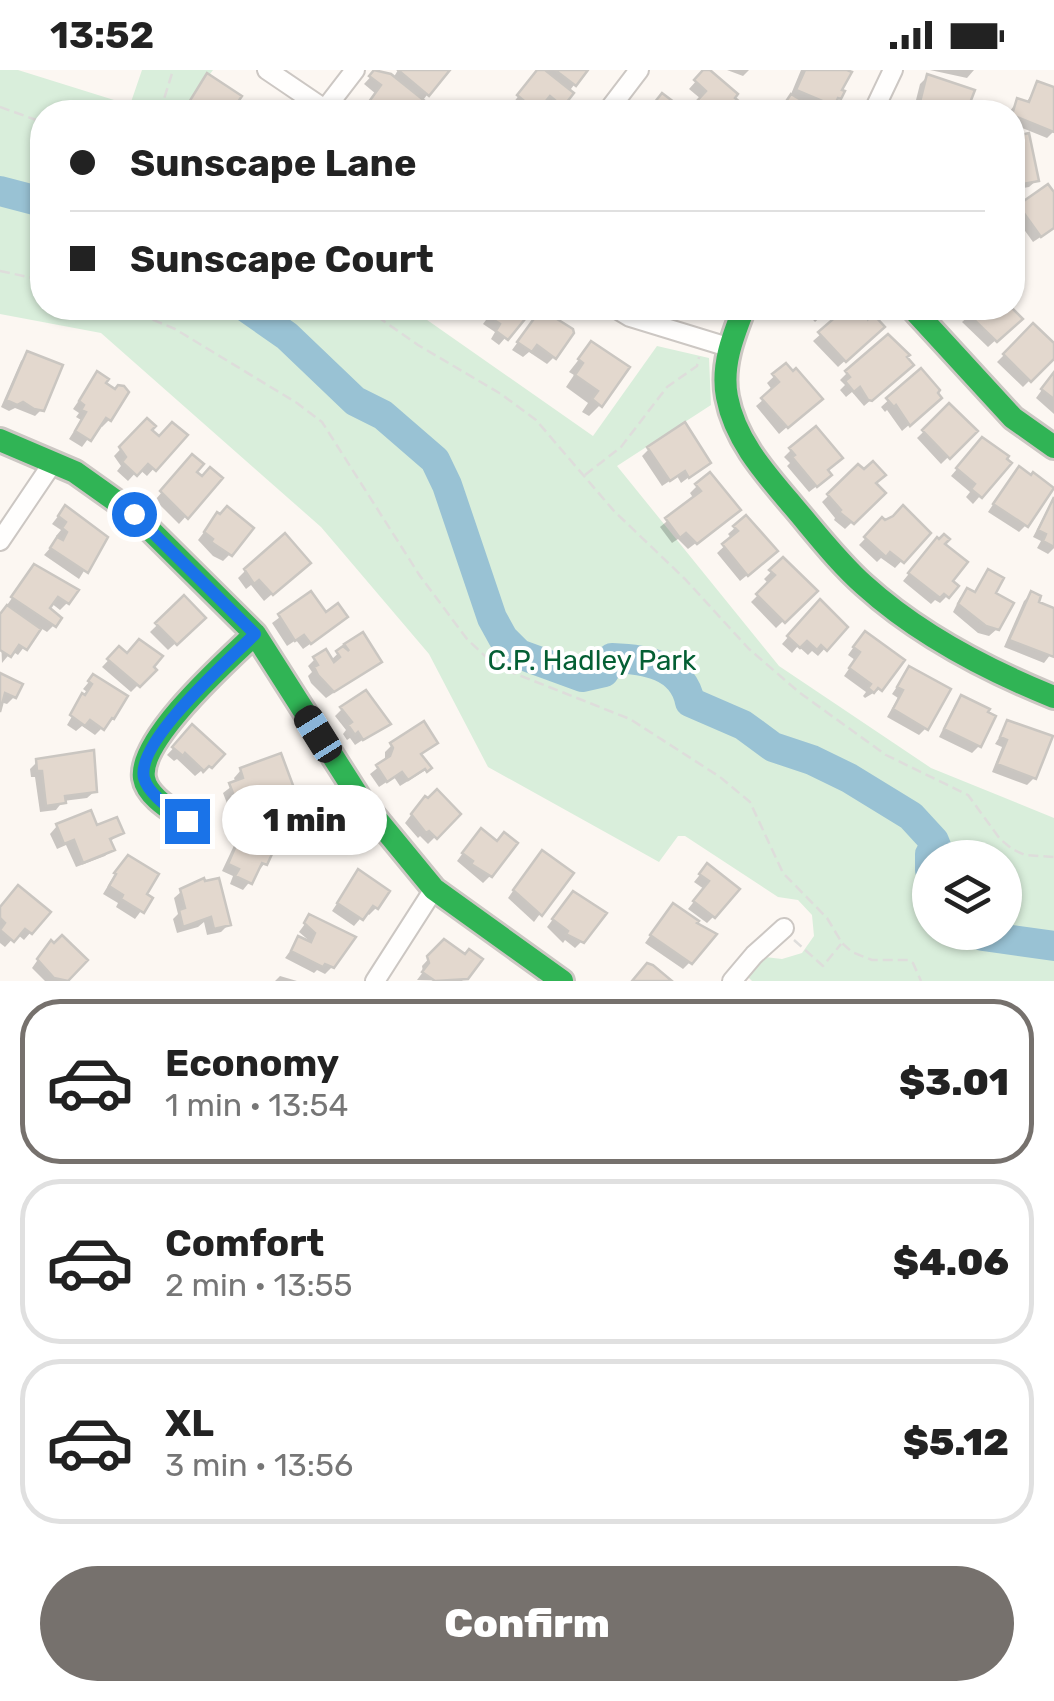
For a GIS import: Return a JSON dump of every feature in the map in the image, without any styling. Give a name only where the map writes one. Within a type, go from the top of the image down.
[{"type":"street","points":[[266,70],[311,100]]},
{"type":"street","points":[[335,100],[355,70]]},
{"type":"street","points":[[615,100],[639,70]]},
{"type":"street","points":[[878,100],[893,70]]},
{"type":"street","points":[[640,320],[728,347]]},
{"type":"street","points":[[739,320],[728,347],[726,393],[736,427],[753,458],[850,572],[911,620],[962,652],[1054,697]]},
{"type":"street","points":[[923,320],[1013,418],[1054,447]]},
{"type":"street","points":[[0,440],[75,472],[134,514],[255,634],[360,800],[434,890],[562,981]]},
{"type":"street","points":[[0,541],[52,464]]},
{"type":"street","points":[[187,821],[149,787],[144,778],[147,754],[184,705],[255,634]]},
{"type":"street","points":[[375,981],[434,890]]},
{"type":"street","points":[[732,981],[784,928]]},
{"type":"path","points":[[164,100],[173,70]]},
{"type":"path","points":[[0,106],[30,117]]},
{"type":"path","points":[[0,271],[30,277]]},
{"type":"path","points":[[154,320],[175,329],[322,422],[420,576],[467,639],[488,658],[511,672],[630,719],[720,778],[750,802],[783,873],[827,918],[842,943],[872,960],[908,960],[921,981]]},
{"type":"path","points":[[382,320],[418,346],[518,405],[547,431],[584,476],[749,650],[800,692],[886,755],[968,795],[1000,840],[1012,849],[1054,857]]},
{"type":"path","points":[[584,476],[621,448],[667,388],[697,366],[702,339]]},
{"type":"path","points":[[784,928],[804,952],[829,970]]},
{"type":"path","points":[[823,966],[842,943]]},
{"type":"green space","name":"C.P. Hadley Park","points":[[0,70],[18,70],[114,100],[30,100],[30,320],[0,314]]},
{"type":"green space","name":"C.P. Hadley Park","points":[[142,70],[213,70],[191,100],[132,100]]},
{"type":"green space","name":"C.P. Hadley Park","points":[[32,320],[427,320],[593,436],[657,346],[709,358],[711,405],[617,466],[779,666],[931,768],[1054,818],[1054,981],[752,981],[748,977],[765,957],[782,959],[802,953],[814,936],[812,915],[798,900],[778,897],[685,836],[678,836],[659,862],[488,767],[429,654],[321,527],[101,333]]},
{"type":"building","points":[[374,70],[391,74],[424,100],[370,100],[381,85],[369,76]]},
{"type":"building","points":[[398,70],[450,70],[429,96]]},
{"type":"building","points":[[537,70],[545,70],[574,93],[568,100],[550,96],[547,100],[523,100],[517,95]]},
{"type":"building","points":[[555,70],[588,70],[576,86]]},
{"type":"building","points":[[703,70],[710,70],[738,94],[737,100],[698,100],[706,91],[694,80]]},
{"type":"building","points":[[805,70],[852,72],[841,99],[820,100],[796,90]]},
{"type":"building","points":[[207,73],[242,96],[239,100],[190,100]]},
{"type":"building","points":[[927,74],[975,90],[971,100],[920,100]]},
{"type":"building","points":[[1037,81],[1054,87],[1054,132],[1025,120],[1025,101],[1029,102]]},
{"type":"building","points":[[1029,133],[1039,181],[1025,184],[1025,134]]},
{"type":"building","points":[[1048,184],[1054,192],[1054,228],[1041,237],[1025,215],[1025,200]]},
{"type":"building","points":[[494,320],[524,320],[508,340],[496,331],[500,324]]},
{"type":"building","points":[[533,320],[559,320],[574,333],[556,359],[537,345],[532,352],[517,342]]},
{"type":"building","points":[[832,320],[879,320],[885,327],[846,362],[818,332]]},
{"type":"building","points":[[974,320],[1022,320],[997,342]]},
{"type":"building","points":[[1033,323],[1054,343],[1054,359],[1031,382],[1003,354]]},
{"type":"building","points":[[888,334],[910,355],[907,357],[914,365],[872,401],[868,400],[860,387],[854,392],[845,381],[850,377],[845,371]]},
{"type":"building","points":[[591,341],[630,367],[602,407],[592,399],[598,391],[575,375],[583,363],[578,359]]},
{"type":"building","points":[[27,351],[63,365],[44,411],[6,400]]},
{"type":"building","points":[[786,363],[793,371],[796,368],[823,399],[788,428],[761,398],[779,382],[772,374]]},
{"type":"building","points":[[921,368],[942,398],[910,426],[896,405],[886,398]]},
{"type":"building","points":[[97,371],[115,389],[124,386],[129,392],[111,421],[106,418],[91,441],[75,431],[86,412],[81,410],[84,405],[79,401]]},
{"type":"building","points":[[1054,372],[1054,399],[1041,389]]},
{"type":"building","points":[[949,403],[978,431],[950,459],[922,430]]},
{"type":"building","points":[[147,418],[156,426],[152,430],[159,436],[172,422],[188,435],[156,471],[148,464],[137,476],[122,462],[126,457],[119,447]]},
{"type":"building","points":[[685,422],[711,463],[689,478],[685,471],[670,481],[647,447]]},
{"type":"building","points":[[816,426],[843,458],[828,470],[832,475],[817,487],[789,448]]},
{"type":"building","points":[[982,437],[1009,456],[1007,459],[1012,463],[982,498],[971,489],[975,484],[956,468]]},
{"type":"building","points":[[192,454],[204,464],[197,472],[202,476],[210,467],[223,478],[188,519],[160,491]]},
{"type":"building","points":[[873,461],[886,475],[876,483],[886,493],[854,524],[839,512],[827,494],[858,464],[864,469]]},
{"type":"building","points":[[1019,466],[1054,488],[1028,527],[993,504]]},
{"type":"building","points":[[710,472],[741,510],[697,544],[686,533],[680,538],[665,518],[701,491],[695,484]]},
{"type":"building","points":[[1054,497],[1054,547],[1043,541],[1046,534],[1038,530]]},
{"type":"building","points":[[65,505],[108,537],[88,573],[50,548],[57,537],[63,540],[67,532],[62,528],[66,522],[58,516]]},
{"type":"building","points":[[903,505],[931,533],[904,563],[890,552],[886,557],[864,537],[882,517],[885,520],[893,516]]},
{"type":"building","points":[[227,506],[254,528],[232,556],[211,542],[213,539],[204,532],[217,512],[220,514]]},
{"type":"building","points":[[746,515],[778,551],[748,576],[722,544],[738,531],[733,526]]},
{"type":"building","points":[[285,533],[311,563],[273,595],[259,580],[254,584],[244,569]]},
{"type":"building","points":[[944,534],[950,539],[945,544],[968,562],[953,581],[959,586],[949,598],[944,594],[940,598],[908,573],[937,537]]},
{"type":"building","points":[[783,557],[818,591],[785,623],[756,594],[775,575],[769,570]]},
{"type":"building","points":[[34,564],[79,590],[69,604],[58,597],[50,608],[62,618],[56,627],[11,597]]},
{"type":"building","points":[[988,569],[1004,578],[996,593],[1014,603],[999,630],[986,626],[958,604],[967,588],[975,592]]},
{"type":"building","points":[[311,591],[326,612],[338,603],[348,617],[311,644],[304,635],[295,641],[278,614]]},
{"type":"building","points":[[1031,591],[1041,596],[1039,602],[1054,608],[1054,657],[1009,640]]},
{"type":"building","points":[[184,595],[206,618],[177,645],[155,623]]},
{"type":"building","points":[[820,599],[848,627],[827,651],[821,645],[817,650],[807,641],[800,648],[787,636]]},
{"type":"building","points":[[7,605],[41,629],[27,650],[19,645],[11,657],[0,650],[0,614]]},
{"type":"building","points":[[865,631],[905,660],[882,691],[878,688],[874,693],[868,688],[871,684],[849,668],[860,652],[853,647]]},
{"type":"building","points":[[363,632],[382,662],[334,692],[318,675],[313,657],[326,649],[334,662],[340,657],[336,651],[343,646],[349,651],[344,644]]},
{"type":"building","points":[[139,639],[163,656],[154,667],[157,670],[140,687],[107,659],[119,646],[127,653]]},
{"type":"building","points":[[909,666],[951,689],[928,730],[893,709],[903,690],[897,687]]},
{"type":"building","points":[[0,673],[23,684],[16,698],[5,693],[0,712]]},
{"type":"building","points":[[93,674],[128,696],[104,730],[90,720],[85,726],[70,715],[92,684],[88,681]]},
{"type":"building","points":[[366,690],[391,724],[363,740],[348,725],[352,722],[340,707]]},
{"type":"building","points":[[961,695],[996,716],[981,747],[944,729]]},
{"type":"building","points":[[1007,720],[1053,736],[1036,779],[997,764],[1007,740],[1000,737]]},
{"type":"building","points":[[424,721],[438,743],[421,754],[432,768],[408,780],[402,772],[387,782],[376,765],[390,756],[390,743]]},
{"type":"building","points":[[192,724],[225,754],[204,771],[172,747]]},
{"type":"building","points":[[94,750],[97,792],[65,796],[66,803],[46,806],[42,771],[37,771],[36,759]]},
{"type":"building","points":[[281,753],[297,796],[262,809],[255,792],[236,801],[229,783],[243,778],[240,768]]},
{"type":"building","points":[[437,789],[461,814],[437,839],[429,831],[426,833],[411,814],[425,796],[428,798]]},
{"type":"building","points":[[91,810],[97,825],[117,817],[124,833],[110,839],[115,850],[83,863],[74,840],[64,844],[56,824]]},
{"type":"building","points":[[244,827],[277,843],[252,884],[235,876],[239,869],[228,864]]},
{"type":"building","points":[[481,828],[497,841],[504,832],[518,843],[492,877],[462,853]]},
{"type":"building","points":[[542,850],[574,873],[542,916],[513,890]]},
{"type":"building","points":[[128,855],[159,874],[147,894],[153,898],[144,913],[109,886]]},
{"type":"building","points":[[707,863],[740,889],[715,918],[693,901],[709,881],[699,874]]},
{"type":"building","points":[[358,869],[390,891],[378,909],[373,906],[363,920],[337,903]]},
{"type":"building","points":[[204,878],[219,878],[231,925],[214,929],[211,917],[183,927],[179,910],[185,908],[180,889]]},
{"type":"building","points":[[18,885],[51,912],[32,934],[25,929],[14,942],[0,930],[5,923],[0,918],[0,907]]},
{"type":"building","points":[[573,891],[607,913],[584,943],[566,934],[568,931],[552,919]]},
{"type":"building","points":[[673,903],[717,934],[692,964],[650,935]]},
{"type":"building","points":[[309,914],[356,937],[334,968],[325,964],[323,967],[291,951],[298,936],[311,942],[315,933],[304,923]]},
{"type":"building","points":[[62,935],[88,960],[68,981],[54,978],[37,959],[51,940],[54,943]]},
{"type":"building","points":[[444,939],[465,954],[469,949],[483,959],[468,979],[435,981],[422,972],[429,963],[427,956]]},
{"type":"building","points":[[647,963],[653,965],[672,981],[632,981]]},
{"type":"waterway","points":[[0,191],[30,199]]},
{"type":"waterway","points":[[264,320],[287,336],[355,401],[383,415],[435,460],[492,618],[503,638],[519,654],[582,677],[604,672],[612,658],[661,666],[680,680],[690,702],[743,725],[773,747],[849,778],[911,816],[933,840]]},
{"type":"waterway","points":[[1022,941],[1054,946]]},
{"type":"traffic: fast","points":[[740,320],[727,363],[727,397],[744,442],[772,481],[845,567],[885,603],[954,649],[1054,697]]},
{"type":"traffic: fast","points":[[923,320],[1013,418],[1054,447]]},
{"type":"traffic: fast","points":[[0,440],[75,472],[134,514],[255,634],[360,799],[434,889],[562,981]]},
{"type":"traffic: fast","points":[[187,821],[150,791],[144,778],[146,762],[169,722],[255,634]]},
{"type":"route","points":[[134,514],[255,634],[184,705],[147,754],[144,778],[155,795],[187,821]]}]
